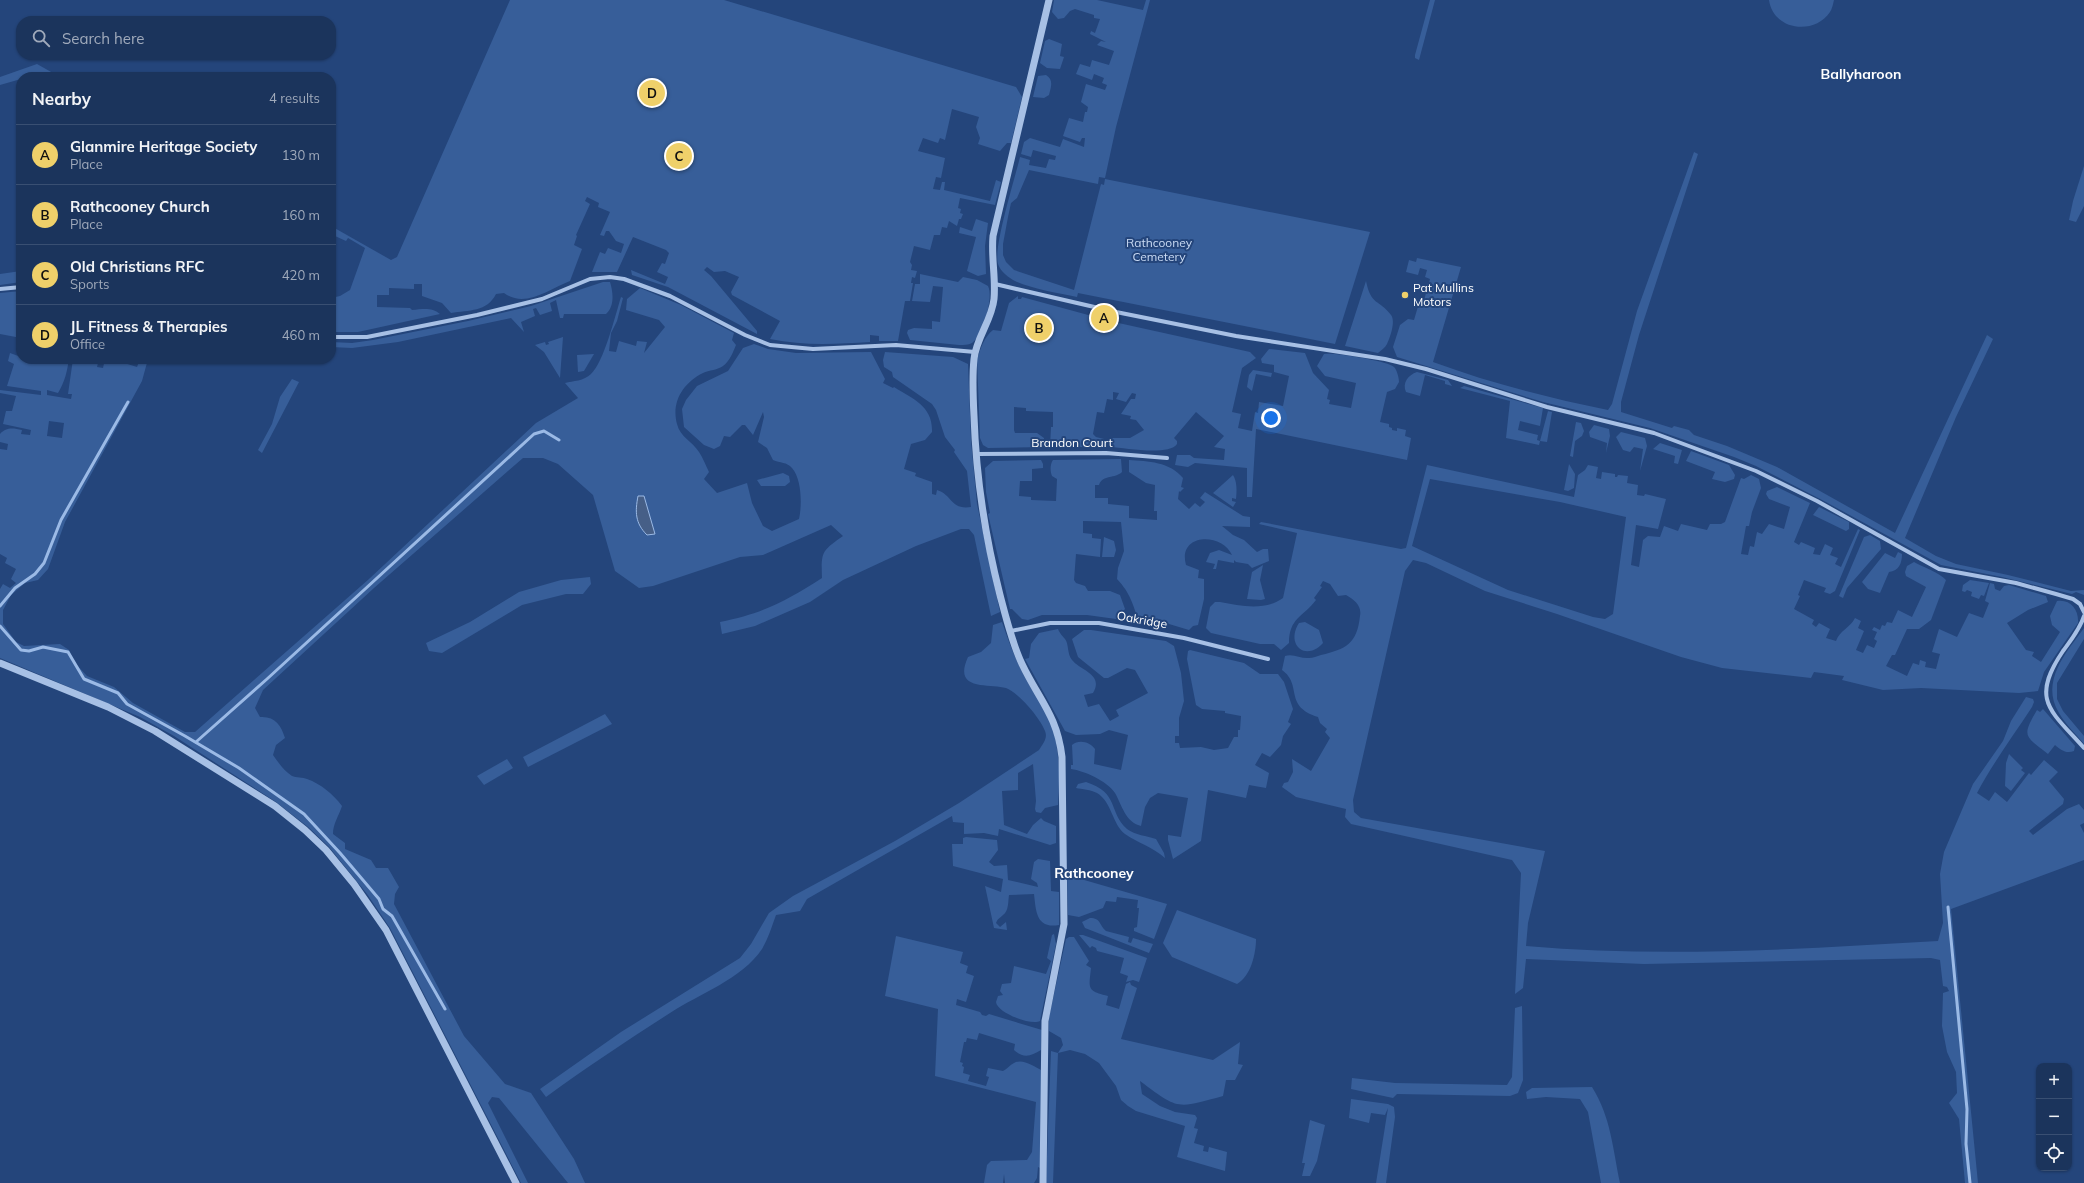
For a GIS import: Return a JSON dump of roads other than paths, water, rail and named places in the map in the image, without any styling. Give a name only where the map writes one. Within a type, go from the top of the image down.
[{"type":"street","points":[[1043,1183],[1045,1021],[1064,924],[1062,855],[1064,777],[1061,746],[1056,726],[1051,713],[1022,663],[1000,595],[983,520],[976,454],[973,386],[975,352],[993,310],[995,284],[992,262],[993,236],[1049,0]]},
{"type":"street","points":[[336,337],[367,337],[477,315],[542,299],[590,279],[610,277],[624,279],[670,296],[745,335],[776,346],[813,349],[896,345],[975,352]]},
{"type":"street","points":[[995,284],[1116,312],[1236,336],[1385,359],[1426,369],[1547,407],[1654,433],[1756,471],[1817,501],[1939,569],[2036,588],[2073,599],[2084,610]]},
{"type":"street","points":[[0,289],[16,287]]},
{"type":"street","name":"Brandon Court","points":[[976,454],[1106,452],[1167,458]]},
{"type":"street","points":[[2084,616],[2079,628],[2050,672],[2046,683],[2046,695],[2056,716],[2084,748]]},
{"type":"street","name":"Oakridge","points":[[1011,631],[1050,623],[1099,623],[1184,638],[1268,659]]},
{"type":"street","points":[[0,663],[108,707],[155,731],[275,806],[305,830],[326,850],[354,884],[386,930],[516,1183]]},
{"type":"waterway","points":[[0,606],[15,588],[35,574],[44,563],[61,520],[128,402]]},
{"type":"waterway","points":[[196,742],[267,679],[534,434],[544,431],[559,440]]},
{"type":"waterway","points":[[0,626],[21,650],[29,651],[43,647],[68,652],[84,679],[118,693],[127,704],[239,768],[304,814],[379,899],[383,909],[392,916],[445,1009]]},
{"type":"waterway","points":[[1948,907],[1967,1109],[1966,1144],[1970,1183]]},
{"type":"place","name":"JL Fitness & Therapies","points":[[652,93]]},
{"type":"place","name":"Old Christians RFC","points":[[679,156]]},
{"type":"place","name":"Pat Mullins Motors","points":[[1405,295]]},
{"type":"place","name":"Glanmire Heritage Society","points":[[1104,318]]},
{"type":"place","name":"Rathcooney Church","points":[[1039,328]]},
{"type":"district","name":"Ballyharoon","points":[[1861,74]]},
{"type":"district","name":"Rathcooney","points":[[1094,873]]},
{"type":"park label","name":"Rathcooney Cemetery","points":[[1159,250]]}]
